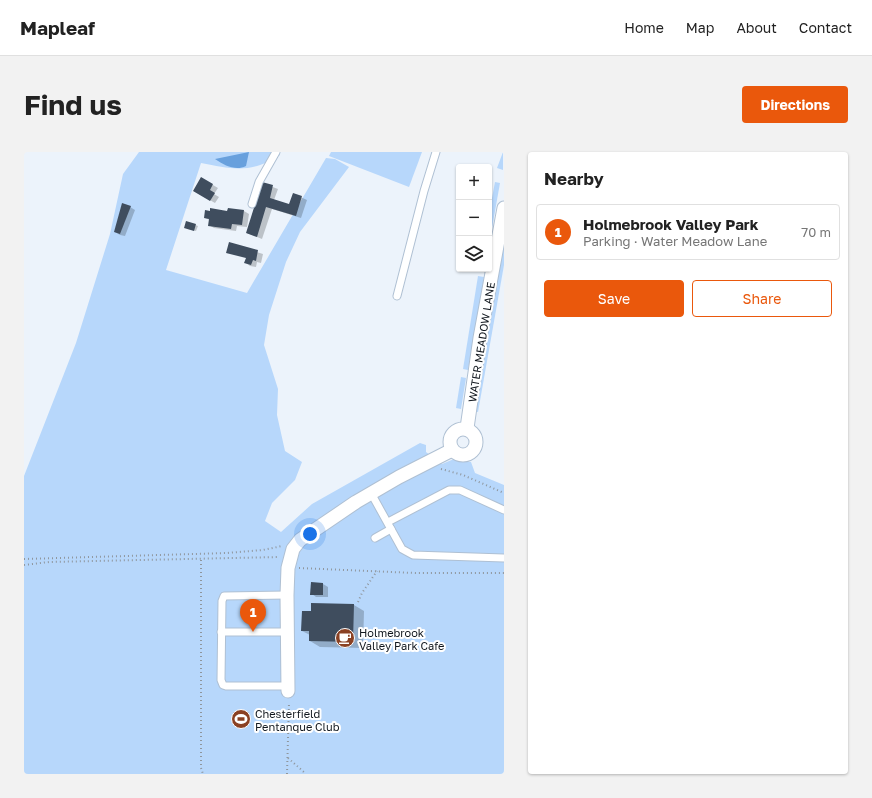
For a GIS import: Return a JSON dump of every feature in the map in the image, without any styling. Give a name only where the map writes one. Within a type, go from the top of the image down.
[{"type":"street","name":"WATER MEADOW LANE","points":[[467,428],[480,338],[504,208]]},
{"type":"street","points":[[467,428],[474,434],[477,444],[474,450],[468,455],[458,455],[452,450],[450,440],[455,431],[467,428]]},
{"type":"street","points":[[287,689],[287,595],[290,562],[293,549],[300,540],[371,493],[422,464],[452,450]]},
{"type":"lane","points":[[252,204],[259,182],[276,152]]},
{"type":"lane","points":[[397,296],[424,191],[436,152]]},
{"type":"lane","points":[[388,522],[449,490],[460,490],[504,510]]},
{"type":"lane","points":[[371,493],[402,549],[417,556],[504,558]]},
{"type":"lane","points":[[375,538],[391,529]]},
{"type":"lane","points":[[287,595],[224,596],[222,601],[221,632],[221,680],[223,685],[287,689]]},
{"type":"lane","points":[[221,632],[288,632]]},
{"type":"path","points":[[422,464],[463,475],[504,493]]},
{"type":"path","points":[[24,559],[227,553],[263,550],[283,546],[291,539],[300,540]]},
{"type":"path","points":[[201,559],[200,672],[201,768],[203,774]]},
{"type":"path","points":[[24,565],[49,562],[201,559],[290,562],[377,571],[415,573],[504,573]]},
{"type":"path","points":[[358,602],[362,593],[377,571]]},
{"type":"path","points":[[287,689],[290,717],[287,774]]},
{"type":"path","points":[[288,758],[305,773]]},
{"type":"shaded area","points":[[139,152],[278,152],[280,155],[270,161],[250,167],[232,168],[201,163],[166,270],[247,293],[326,158],[335,159],[349,167],[300,232],[286,262],[269,315],[264,345],[278,389],[277,415],[285,451],[302,462],[295,480],[272,503],[265,521],[281,532],[312,504],[420,443],[426,445],[426,452],[442,464],[454,459],[458,461],[471,462],[475,473],[504,485],[504,774],[24,774],[24,476],[76,343],[110,234],[123,174]]},
{"type":"shaded area","points":[[331,152],[422,152],[409,187],[329,156]]},
{"type":"shaded area","points":[[503,152],[503,170],[497,168]]},
{"type":"shaded area","points":[[495,182],[500,183],[492,228],[492,200]]},
{"type":"shaded area","points":[[504,233],[504,265],[478,412],[473,411]]},
{"type":"shaded area","points":[[478,276],[484,277],[468,370],[463,369]]},
{"type":"shaded area","points":[[461,377],[466,378],[461,409],[456,408]]},
{"type":"water","points":[[249,152],[246,166],[238,168],[230,167],[215,159]]},
{"type":"building","points":[[201,177],[213,184],[210,190],[215,193],[210,201],[193,191]]},
{"type":"building","points":[[262,182],[273,185],[270,198],[289,204],[293,193],[302,196],[296,216],[266,207],[257,237],[246,233]]},
{"type":"building","points":[[122,203],[131,206],[120,234],[114,232]]},
{"type":"building","points":[[210,208],[227,211],[228,208],[244,210],[242,225],[232,224],[231,229],[208,226],[209,219],[204,218],[205,210],[210,211]]},
{"type":"building","points":[[186,221],[196,224],[194,231],[184,228]]},
{"type":"building","points":[[229,242],[258,250],[256,261],[253,260],[251,265],[244,263],[246,258],[226,253]]},
{"type":"building","points":[[311,582],[323,583],[323,595],[310,595]]},
{"type":"building","points":[[311,603],[354,604],[353,642],[309,641],[309,631],[301,631],[302,611],[311,611]]},
{"type":"place","name":"Holmebrook Valley Park","points":[[253,632]]},
{"type":"place","name":"Holmebrook Valley Park Cafe","points":[[345,638]]},
{"type":"place","name":"Chesterfield Pentanque Club","points":[[241,719]]}]
